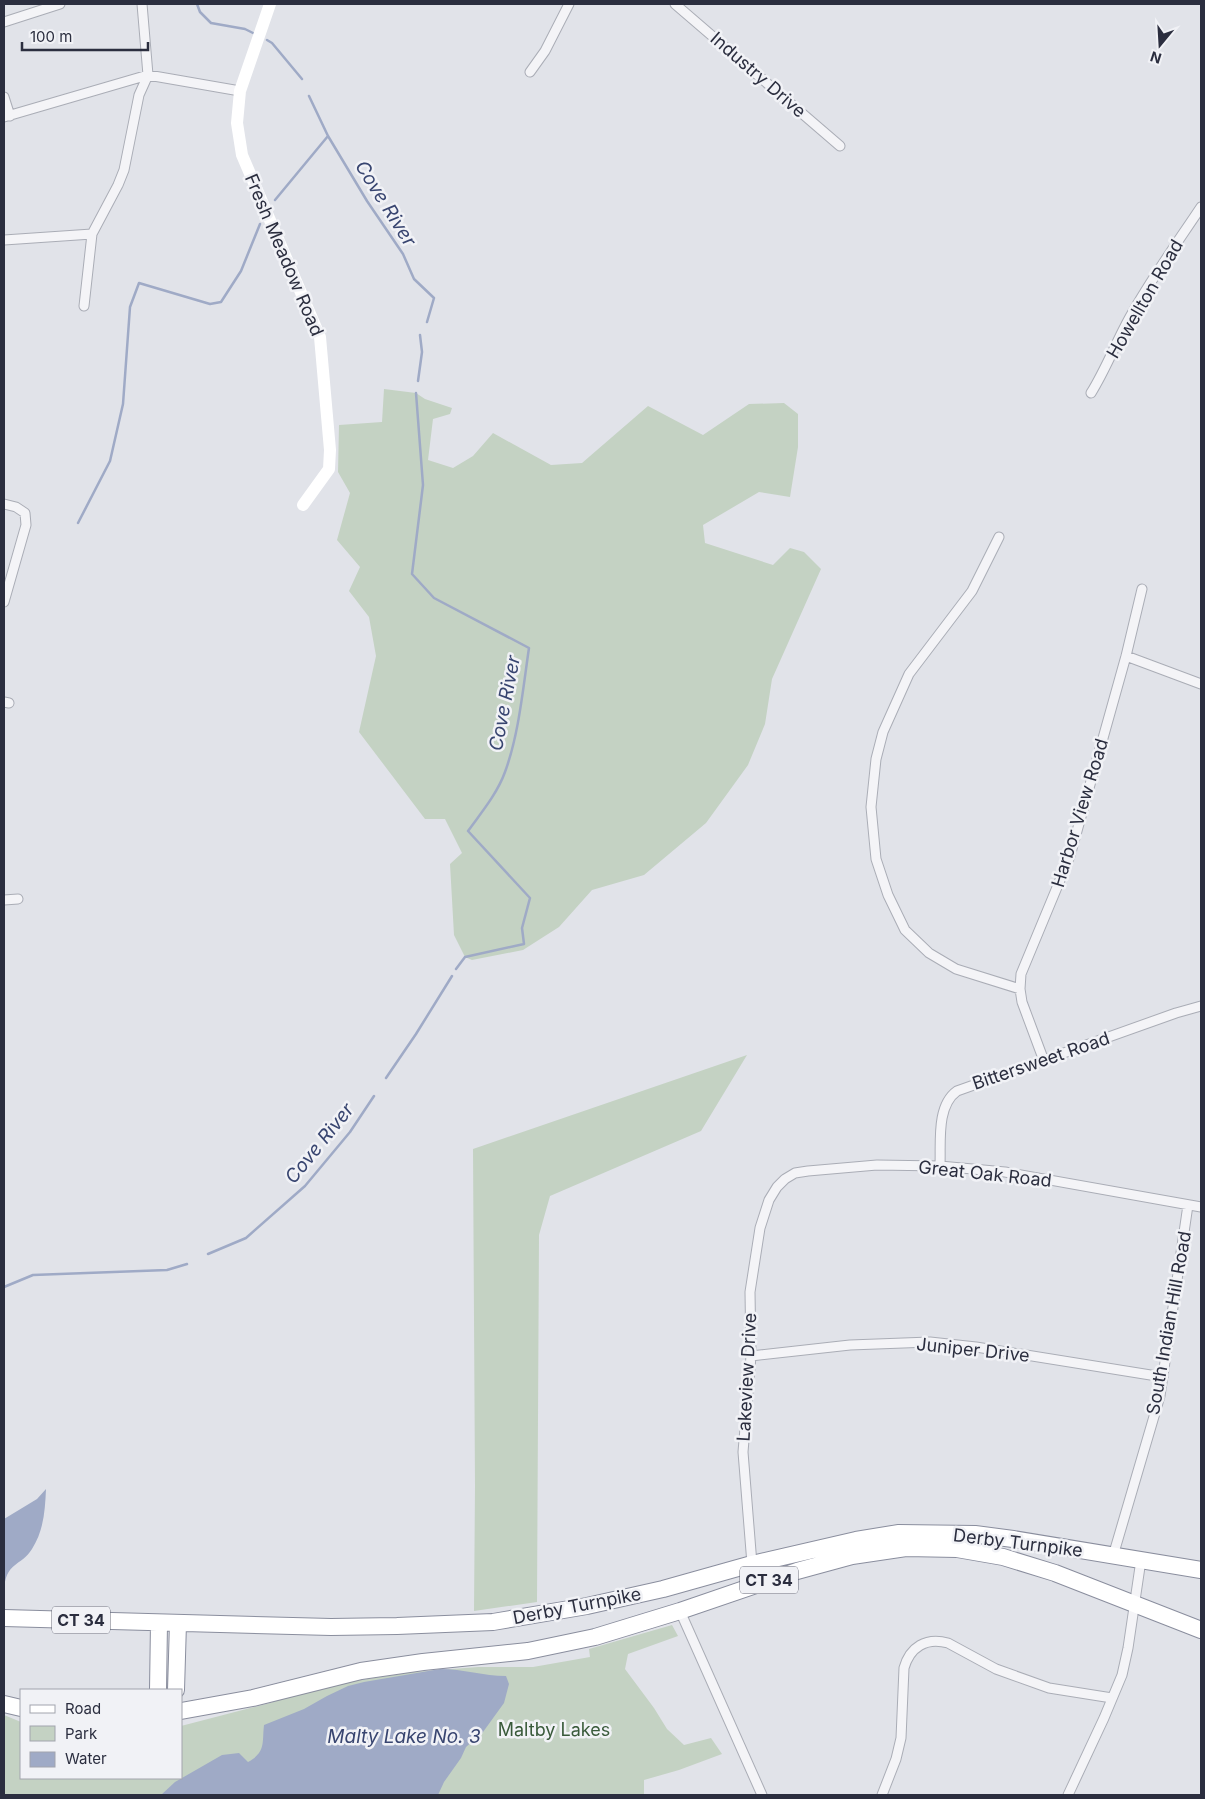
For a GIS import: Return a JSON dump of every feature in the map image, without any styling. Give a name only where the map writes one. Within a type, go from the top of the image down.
[{"type":"highway","name":"Derby Turnpike","points":[[4,1618],[159,1623],[397,1626],[493,1622],[587,1606],[752,1564],[856,1540],[898,1534],[975,1534],[1201,1570]]},
{"type":"highway","name":"Derby Turnpike","points":[[182,1711],[253,1698],[361,1671],[423,1662],[528,1651],[595,1637],[680,1611],[797,1571],[852,1556],[906,1548],[956,1549],[1003,1557],[1056,1573],[1201,1630]]},
{"type":"highway","points":[[158,1689],[159,1623]]},
{"type":"highway","points":[[176,1689],[178,1623]]},
{"type":"highway","points":[[4,1704],[20,1708]]},
{"type":"street","points":[[4,22],[60,4]]},
{"type":"street","points":[[84,306],[92,234],[121,177],[139,95],[148,75],[142,4]]},
{"type":"street","name":"Fresh Meadow Road","points":[[270,4],[240,91],[237,123],[242,155],[320,338],[323,354],[330,450],[329,470],[303,505]]},
{"type":"street","points":[[530,72],[545,51],[569,4]]},
{"type":"street","name":"Industry Drive","points":[[675,4],[840,146]]},
{"type":"street","points":[[4,96],[7,116],[148,75],[240,91]]},
{"type":"street","name":"Howellton Road","points":[[1091,393],[1102,376],[1130,317],[1201,207]]},
{"type":"street","points":[[4,240],[92,234]]},
{"type":"street","points":[[4,504],[16,507],[25,513],[26,525],[4,602]]},
{"type":"street","points":[[998,537],[972,591],[909,674],[883,732],[876,759],[871,806],[876,859],[888,896],[905,930],[928,953],[956,969],[1020,989]]},
{"type":"street","name":"Harbor View Road","points":[[1044,1061],[1022,1002],[1020,989],[1021,974],[1070,856],[1126,656],[1142,589]]},
{"type":"street","points":[[1126,656],[1201,684]]},
{"type":"street","points":[[4,900],[18,899]]},
{"type":"street","name":"Bittersweet Road","points":[[940,1166],[943,1118],[952,1095],[965,1088],[1176,1013],[1201,1006]]},
{"type":"street","name":"Great Oak Road","points":[[774,1192],[785,1179],[801,1172],[876,1165],[940,1166],[1005,1172],[1201,1207]]},
{"type":"street","name":"Lakeview Drive","points":[[752,1564],[743,1452],[751,1356],[750,1292],[760,1228],[774,1192]]},
{"type":"street","name":"South Indian Hill Road","points":[[1114,1556],[1160,1396],[1188,1205]]},
{"type":"street","name":"Juniper Drive","points":[[751,1356],[850,1345],[930,1342],[976,1347],[1163,1377]]},
{"type":"street","points":[[1068,1795],[1104,1718],[1125,1665],[1141,1560]]},
{"type":"street","points":[[680,1611],[762,1795]]},
{"type":"street","points":[[882,1795],[896,1759],[901,1738],[904,1668],[907,1659],[920,1644],[939,1641],[948,1643],[996,1669],[1049,1688],[1112,1698]]},
{"type":"green space","points":[[384,389],[416,393],[425,399],[452,408],[450,414],[433,419],[428,460],[453,468],[473,456],[493,433],[551,465],[582,463],[648,406],[703,435],[749,404],[784,403],[798,414],[798,447],[790,497],[759,492],[703,525],[705,543],[773,565],[790,548],[804,552],[821,569],[772,679],[765,724],[748,765],[706,823],[644,875],[592,890],[559,927],[523,950],[472,960],[465,957],[454,935],[450,864],[462,853],[445,819],[425,819],[359,732],[376,656],[369,617],[349,591],[360,567],[337,540],[350,493],[338,472],[339,425],[382,422]]},
{"type":"green space","points":[[747,1055],[701,1131],[550,1196],[539,1235],[537,1602],[474,1611],[473,1149]]},
{"type":"green space","name":"Maltby Lakes","points":[[672,1625],[678,1636],[628,1654],[625,1669],[667,1729],[684,1745],[711,1738],[722,1754],[679,1770],[644,1780],[644,1795],[4,1795],[4,1715],[20,1722],[20,1779],[182,1779],[182,1726],[270,1703],[322,1686],[413,1672],[478,1667],[533,1667],[590,1657],[589,1649]]},
{"type":"water","points":[[46,1489],[39,1535],[28,1555],[10,1570],[5,1582],[4,1592],[4,1519],[37,1499]]},
{"type":"water","name":"Malty Lake No. 3","points":[[440,1669],[506,1676],[509,1684],[504,1703],[483,1732],[466,1747],[438,1795],[161,1795],[175,1782],[222,1755],[239,1753],[248,1762],[258,1755],[260,1751],[263,1742],[264,1725],[304,1709],[348,1686]]},
{"type":"waterway","name":"Cove River","points":[[197,4],[200,12],[211,23],[245,29],[255,34]]},
{"type":"waterway","name":"Cove River","points":[[267,40],[272,43],[302,79]]},
{"type":"waterway","name":"Cove River","points":[[309,96],[328,136],[367,201],[403,254],[414,279],[434,298],[427,322]]},
{"type":"waterway","points":[[275,200],[328,136]]},
{"type":"waterway","points":[[78,523],[110,461],[123,404],[130,307],[139,283],[210,304],[221,302],[241,271],[260,224]]},
{"type":"waterway","name":"Cove River","points":[[418,381],[422,352],[420,335]]},
{"type":"waterway","name":"Cove River","points":[[416,393],[423,485],[412,574],[434,598],[529,648],[517,727],[510,757],[502,780],[493,796],[468,831],[530,898],[522,928],[524,944],[465,957],[456,969]]},
{"type":"waterway","name":"Cove River","points":[[386,1078],[452,976]]},
{"type":"waterway","name":"Cove River","points":[[208,1254],[246,1238],[305,1186],[350,1132],[374,1096]]},
{"type":"waterway","name":"Cove River","points":[[4,1287],[33,1275],[167,1270],[187,1264]]}]
